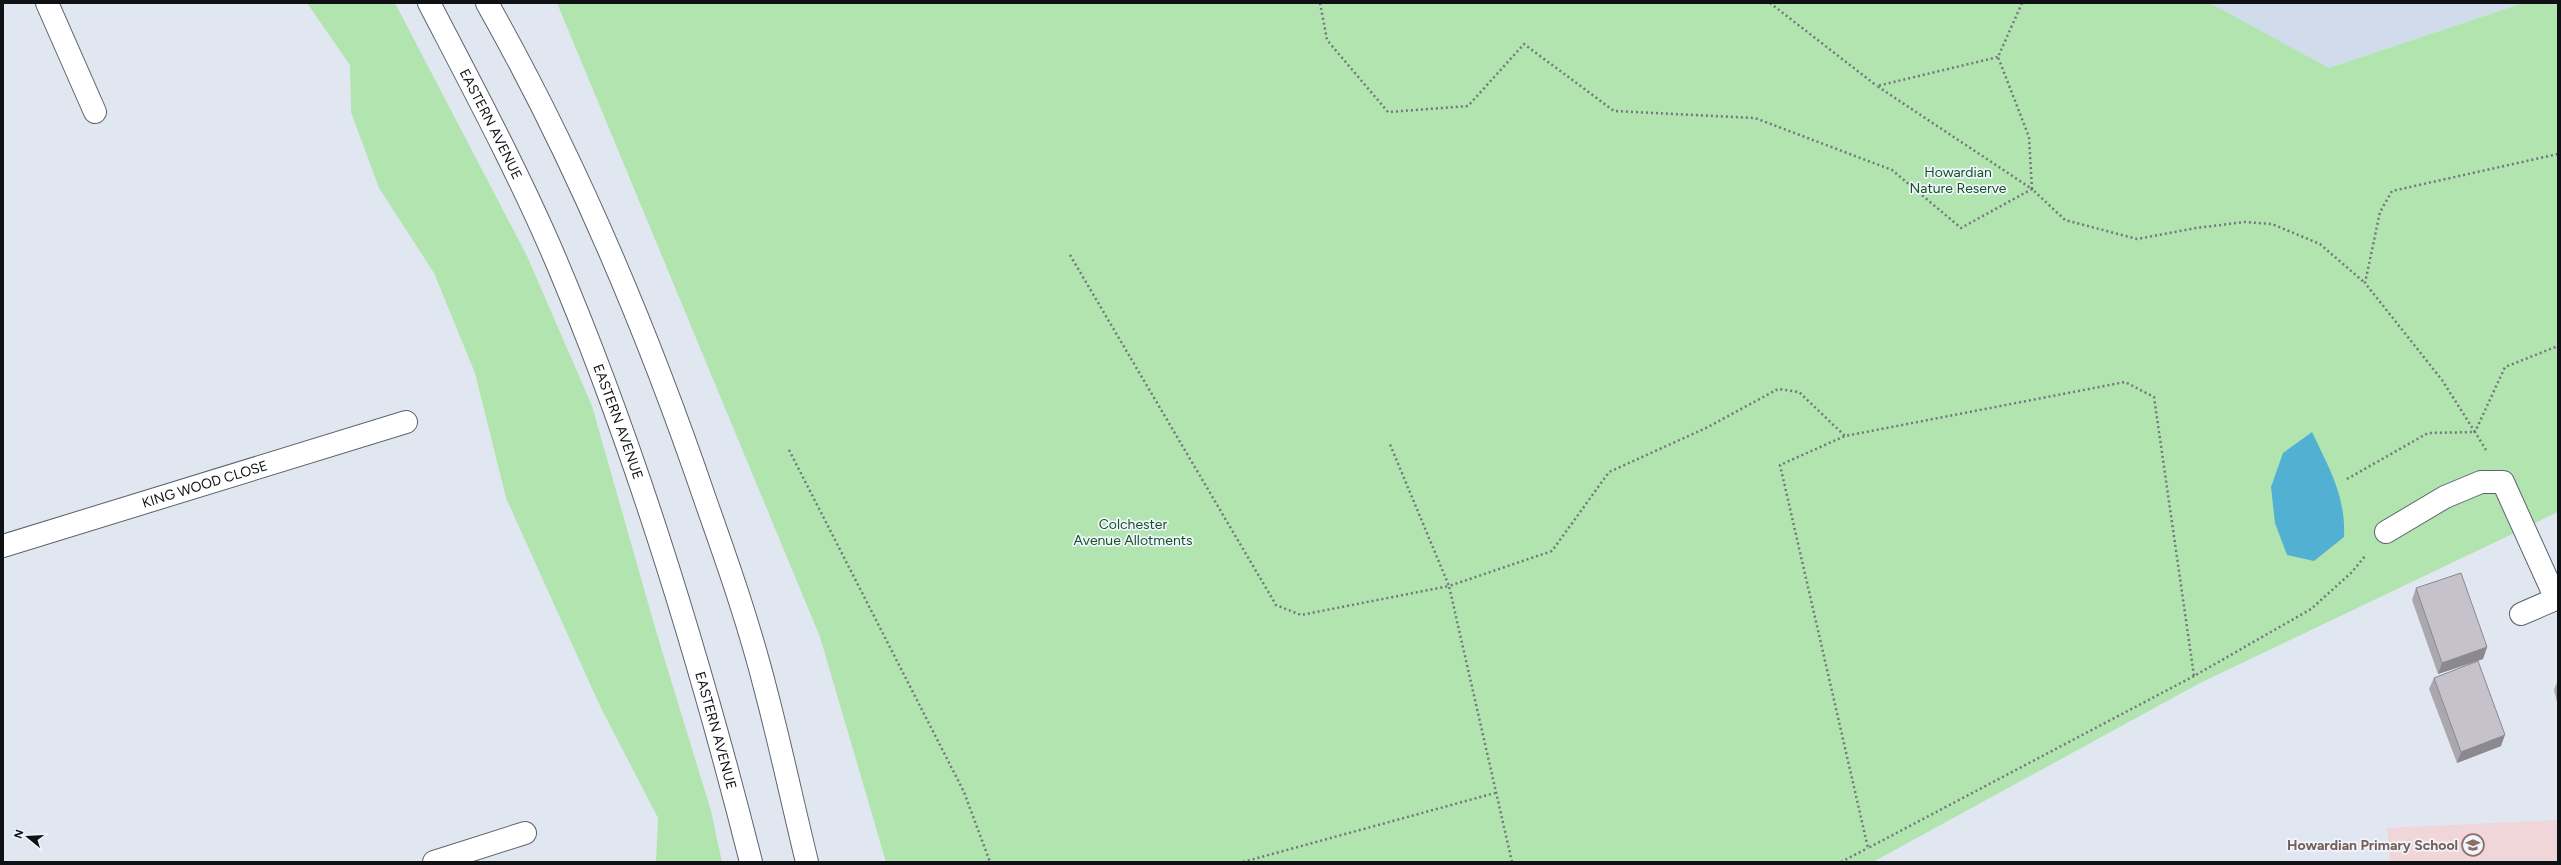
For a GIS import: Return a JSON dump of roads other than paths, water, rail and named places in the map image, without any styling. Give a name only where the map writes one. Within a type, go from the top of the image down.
[{"type":"main road","points":[[47,3],[96,112]]},
{"type":"main road","name":"EASTERN AVENUE","points":[[429,3],[491,124],[553,255],[621,425],[716,724],[751,862]]},
{"type":"main road","points":[[487,3],[520,62],[614,262],[680,426],[727,561],[766,690],[807,862]]},
{"type":"main road","name":"KING WOOD CLOSE","points":[[3,546],[406,422]]},
{"type":"main road","points":[[2386,532],[2445,497],[2481,482],[2503,482],[2557,598],[2521,614]]},
{"type":"main road","points":[[434,862],[525,833]]},
{"type":"water","points":[[2312,432],[2335,483],[2344,522],[2344,537],[2314,561],[2287,555],[2275,523],[2271,487],[2283,453]]},
{"type":"place","name":"Howardian Primary School","points":[[2473,845]]},
{"type":"park label","name":"Howardian Nature Reserve","points":[[1958,180]]},
{"type":"park label","name":"Colchester Avenue Allotments","points":[[1133,532]]}]
